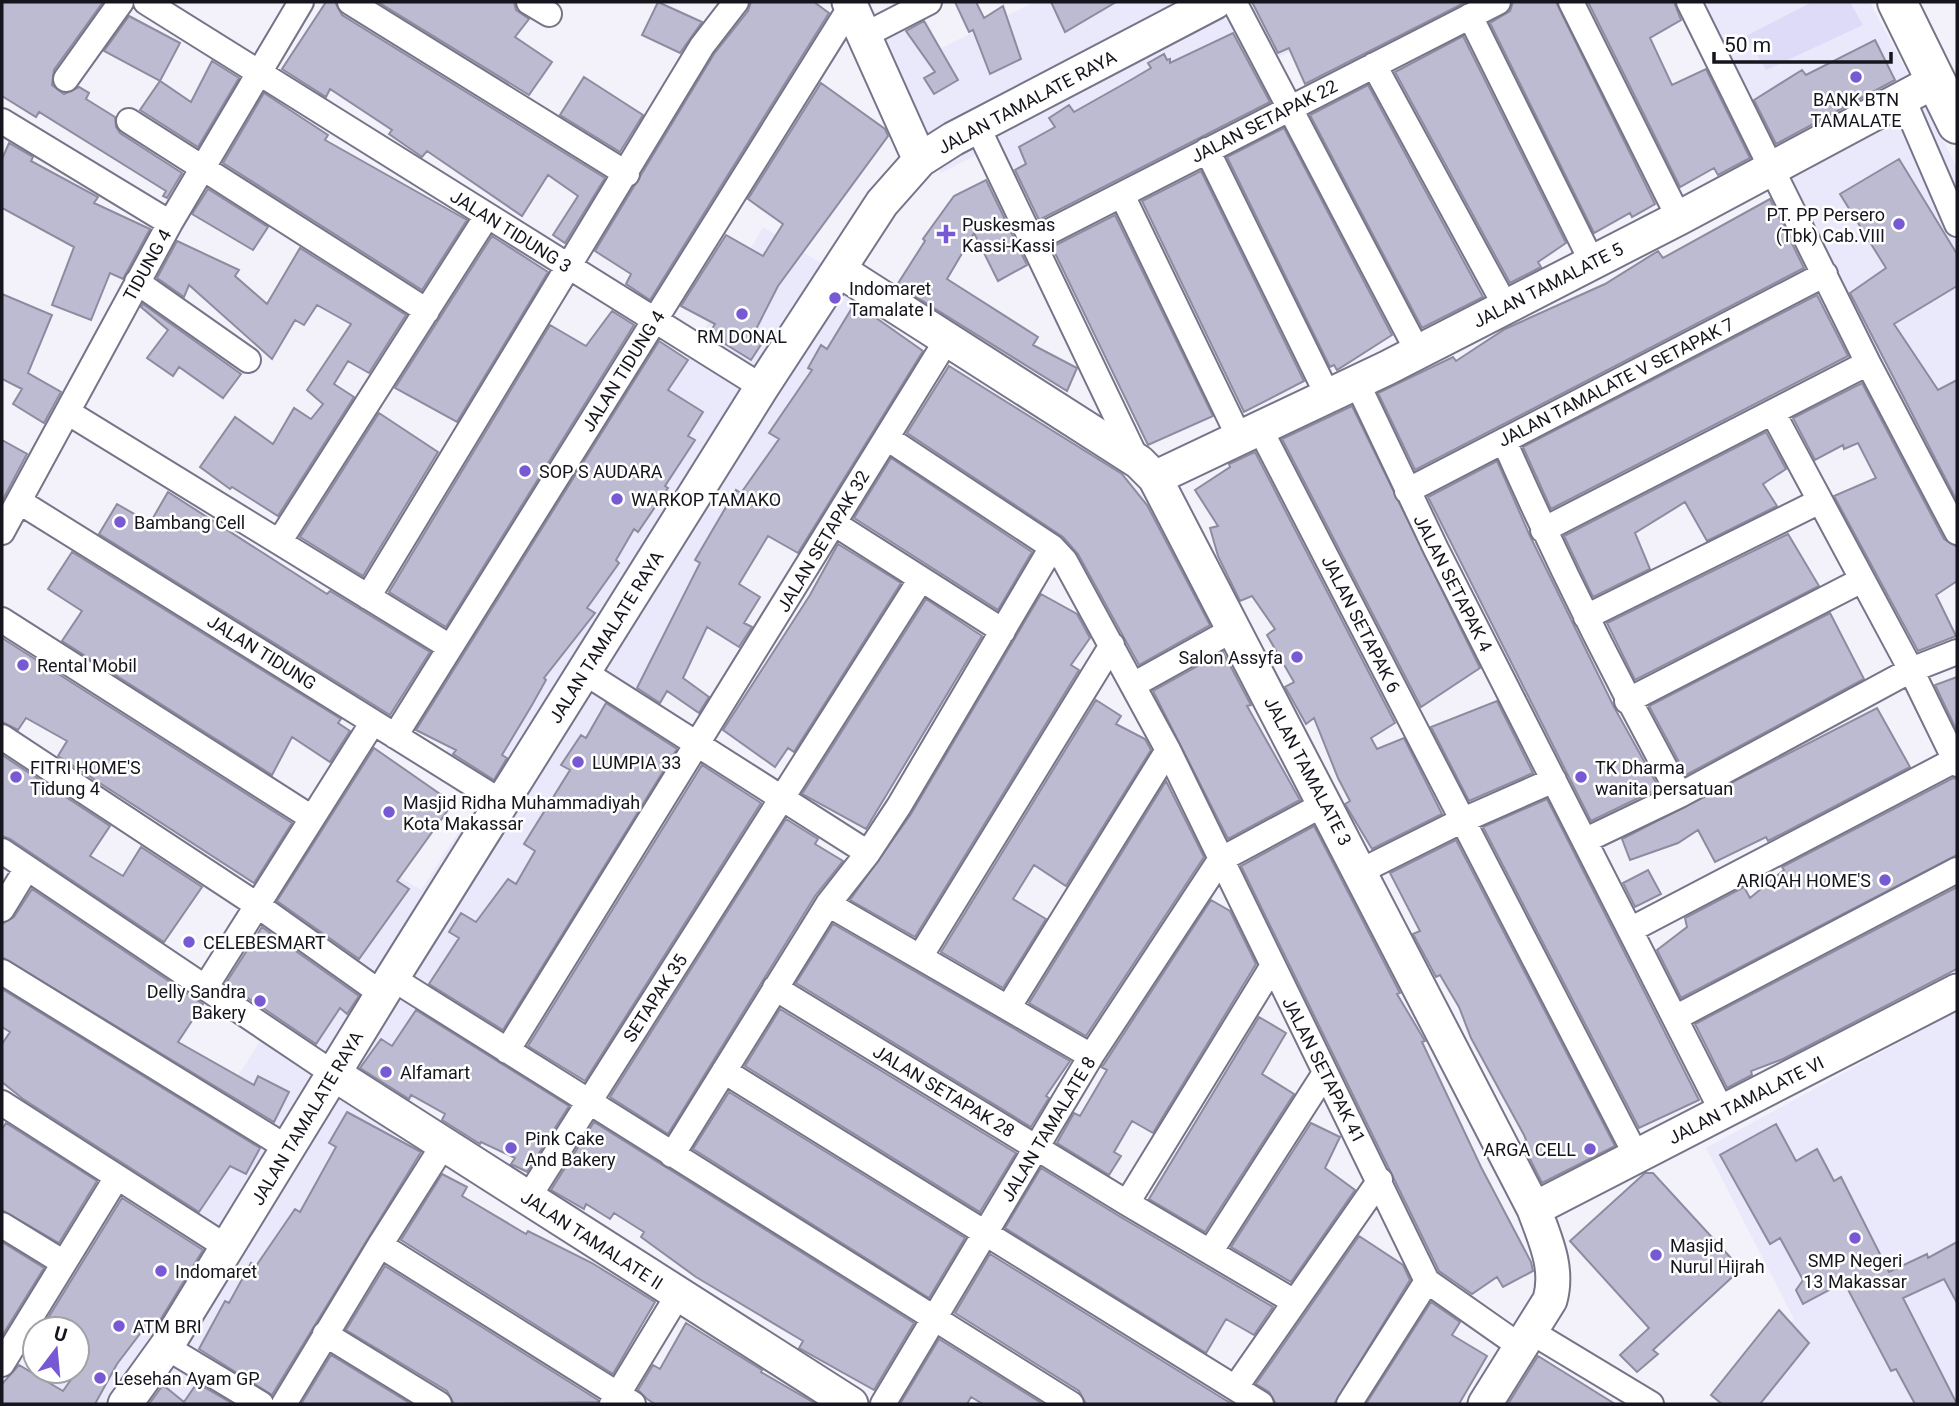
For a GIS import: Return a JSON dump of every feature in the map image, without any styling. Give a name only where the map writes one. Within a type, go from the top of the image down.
[{"type":"main road","points":[[1897,2],[1919,90],[1957,124]]},
{"type":"street","points":[[66,79],[121,2]]},
{"type":"street","name":"JALAN TIDUNG 3","points":[[146,2],[762,387]]},
{"type":"street","name":"TIDUNG 4","points":[[2,533],[170,223],[261,74],[301,2]]},
{"type":"street","points":[[350,2],[627,174]]},
{"type":"street","points":[[368,597],[627,174],[702,46],[736,2]]},
{"type":"street","points":[[920,160],[855,14],[929,2]]},
{"type":"street","name":"JALAN TAMALATE RAYA","points":[[125,1404],[166,1347],[584,671],[762,387],[882,203],[920,160],[1215,2]]},
{"type":"street","points":[[1234,2],[1418,352]]},
{"type":"street","name":"JALAN SETAPAK 22","points":[[1031,241],[1498,2]]},
{"type":"street","points":[[1571,2],[1679,218]]},
{"type":"street","points":[[1689,2],[1774,168],[1867,363],[1957,532]]},
{"type":"street","name":"JALAN TIDUNG 4","points":[[395,736],[654,320],[855,14]]},
{"type":"street","points":[[1470,16],[1592,262]]},
{"type":"street","points":[[1374,65],[1506,307]]},
{"type":"street","points":[[1919,90],[1957,224]]},
{"type":"street","name":"JALAN TAMALATE 5","points":[[1147,470],[1249,432],[1343,390],[1679,218],[1919,90]]},
{"type":"street","points":[[2,121],[170,223]]},
{"type":"street","points":[[129,121],[427,311]]},
{"type":"street","points":[[978,128],[1031,241],[1147,470]]},
{"type":"street","name":"JALAN SETAPAK 4","points":[[1207,150],[1343,390],[1407,491],[1632,929],[1723,1113]]},
{"type":"street","name":"JALAN SETAPAK 6","points":[[1122,195],[1461,821],[1636,1155]]},
{"type":"street","points":[[279,542],[487,216]]},
{"type":"street","name":"JALAN TAMALATE 3","points":[[839,270],[948,338],[1147,470],[1361,870],[1534,1209],[1552,1260],[1555,1282],[1549,1300],[1485,1404]]},
{"type":"street","name":"JALAN TAMALATE V SETAPAK 7","points":[[1407,491],[1825,274]]},
{"type":"street","points":[[137,282],[248,360]]},
{"type":"street","name":"JALAN SETAPAK 32","points":[[507,1051],[948,338]]},
{"type":"street","points":[[1543,530],[1867,363]]},
{"type":"street","points":[[69,413],[450,647]]},
{"type":"street","points":[[1632,929],[1956,762],[1911,670],[1773,413]]},
{"type":"street","name":"JALAN SETAPAK 41","points":[[887,438],[1052,547],[1065,561],[1168,750],[1427,1281]]},
{"type":"street","points":[[1504,441],[1543,530],[1586,617],[1680,795]]},
{"type":"street","points":[[1586,617],[1820,501]]},
{"type":"street","name":"JALAN TIDUNG","points":[[20,502],[503,803]]},
{"type":"street","points":[[835,524],[1003,631]]},
{"type":"street","points":[[673,1155],[828,904],[868,853],[1052,547]]},
{"type":"street","name":"SETAPAK 35","points":[[528,1198],[784,799],[921,579]]},
{"type":"street","points":[[1628,701],[1862,580]]},
{"type":"street","points":[[2,620],[312,818]]},
{"type":"street","points":[[1133,685],[1234,629]]},
{"type":"street","points":[[920,957],[1112,645]]},
{"type":"street","points":[[1586,840],[1680,795],[1911,670],[1957,652]]},
{"type":"street","points":[[584,671],[868,853]]},
{"type":"street","points":[[205,988],[373,722]]},
{"type":"street","points":[[2,737],[257,905],[387,986],[507,1051],[1071,1404]]},
{"type":"street","points":[[1008,1008],[1168,750]]},
{"type":"street","points":[[1361,870],[1461,821],[1554,780]]},
{"type":"street","points":[[1220,860],[1324,804]]},
{"type":"street","points":[[2,851],[334,1074]]},
{"type":"street","name":"JALAN TAMALATE 8","points":[[883,1404],[1091,1056],[1220,860]]},
{"type":"street","points":[[2,909],[27,868]]},
{"type":"street","points":[[1675,1017],[1957,870]]},
{"type":"street","points":[[828,904],[1091,1056]]},
{"type":"street","points":[[1127,1203],[1272,967]]},
{"type":"street","points":[[2,972],[289,1149]]},
{"type":"street","name":"JALAN SETAPAK 28","points":[[775,988],[1293,1301]]},
{"type":"street","name":"JALAN TAMALATE VI","points":[[1534,1209],[1957,991]]},
{"type":"street","points":[[724,1071],[1261,1404]]},
{"type":"street","points":[[1210,1252],[1325,1073]]},
{"type":"street","name":"JALAN TAMALATE II","points":[[334,1074],[851,1404]]},
{"type":"street","points":[[2,1103],[228,1248]]},
{"type":"street","points":[[284,1404],[444,1144]]},
{"type":"street","points":[[2,1364],[117,1177]]},
{"type":"street","points":[[1235,1388],[1293,1301],[1380,1180]]},
{"type":"street","points":[[2,1225],[64,1264]]},
{"type":"street","points":[[380,1245],[621,1401],[678,1295]]},
{"type":"street","points":[[1349,1404],[1427,1281],[1526,1339],[1651,1404]]},
{"type":"street","points":[[325,1334],[439,1404]]},
{"type":"street","points":[[166,1347],[261,1404]]},
{"type":"shaded area","points":[[1035,2],[1386,2],[1011,197],[985,151],[941,173],[880,34],[921,11],[941,48]]},
{"type":"shaded area","points":[[1686,2],[1870,2],[1957,167],[1957,531]]},
{"type":"shaded area","points":[[1812,2],[1850,2],[1863,25],[1766,70],[1746,36]]},
{"type":"shaded area","points":[[763,227],[824,265],[897,328],[457,1022],[381,1155],[237,1385],[269,1404],[29,1404],[41,1385],[91,1385],[91,1315],[85,1315],[271,1024],[209,984],[313,824],[421,890],[487,788],[441,758],[687,360]]},
{"type":"shaded area","name":"SMP Negeri 13 Makassar","points":[[1957,1011],[1957,1404],[1716,1404],[1794,1319],[1706,1148]]},
{"type":"building","points":[[2,2],[103,2],[54,70],[52,85],[64,94],[79,87],[89,93],[86,99],[115,117],[120,133],[182,173],[167,198],[163,196],[166,191],[39,112],[36,117],[2,96]]},
{"type":"building","points":[[326,2],[335,2],[342,15],[605,178],[565,243],[553,235],[578,196],[548,175],[522,216],[427,151],[422,157],[389,134],[392,130],[330,89],[326,97],[282,69]]},
{"type":"building","points":[[378,2],[514,2],[516,10],[529,19],[515,37],[552,62],[529,95]]},
{"type":"building","points":[[658,2],[702,22],[680,53],[642,35]]},
{"type":"building","points":[[751,2],[814,2],[829,13],[650,300],[626,284],[631,274],[595,251],[714,54],[748,11]]},
{"type":"building","points":[[955,2],[976,2],[984,18],[1003,6],[1021,59],[990,74],[973,30],[969,32]]},
{"type":"building","points":[[1051,2],[1116,2],[1065,32]]},
{"type":"building","points":[[1252,2],[1466,2],[1305,84],[1289,48],[1278,53]]},
{"type":"building","points":[[1513,2],[1556,2],[1655,204],[1632,217],[1630,213],[1594,233],[1490,23],[1510,11]]},
{"type":"building","points":[[1588,2],[1674,2],[1681,20],[1650,38],[1672,85],[1706,69],[1750,158],[1718,175],[1714,168],[1680,187]]},
{"type":"building","points":[[129,16],[180,43],[160,81],[104,51]]},
{"type":"building","points":[[924,21],[958,80],[934,94],[924,78],[935,72],[906,31]]},
{"type":"building","points":[[1233,33],[1270,102],[1039,220],[1015,170],[1026,164],[1019,147],[1055,127],[1049,118],[1069,105],[1074,112],[1151,68],[1148,63],[1164,54],[1167,60],[1170,59],[1170,63]]},
{"type":"building","points":[[1463,36],[1566,243],[1538,262],[1541,267],[1510,283],[1395,72]]},
{"type":"building","points":[[1875,40],[1895,80],[1776,144],[1754,100],[1802,70],[1806,75]]},
{"type":"building","points":[[212,61],[239,78],[198,147],[140,110],[160,81],[191,102]]},
{"type":"building","points":[[584,77],[643,115],[620,152],[560,115]]},
{"type":"building","points":[[821,83],[885,129],[888,136],[778,286],[752,337],[762,343],[751,360],[709,334],[715,324],[681,306],[726,235],[763,256],[783,224],[748,199]]},
{"type":"building","points":[[1368,85],[1483,297],[1422,328],[1310,115]]},
{"type":"building","points":[[264,93],[328,135],[325,140],[467,220],[422,290],[223,163]]},
{"type":"building","points":[[1284,128],[1392,335],[1337,370],[1334,365],[1330,367],[1227,157]]},
{"type":"building","points":[[9,143],[33,157],[31,161],[98,197],[94,203],[150,229],[123,279],[110,273],[91,320],[52,305],[74,247],[2,208],[2,159]]},
{"type":"building","points":[[1899,159],[1957,254],[1957,286],[1894,324],[1938,390],[1957,380],[1957,501],[1850,293],[1886,268],[1840,194]]},
{"type":"building","points":[[1201,171],[1304,381],[1244,412],[1142,201]]},
{"type":"building","points":[[986,180],[1027,265],[998,281],[974,233],[947,279],[1038,337],[1033,345],[1077,368],[1067,391],[897,285],[925,241],[923,239],[954,196]]},
{"type":"building","points":[[208,189],[268,227],[253,250],[192,214]]},
{"type":"building","points":[[1770,199],[1804,268],[1415,470],[1378,393],[1453,357],[1456,361],[1505,329],[1605,284],[1658,251],[1663,258]]},
{"type":"building","points":[[1115,215],[1213,416],[1148,445],[1052,247]]},
{"type":"building","points":[[492,236],[548,272],[457,422],[395,388]]},
{"type":"building","points":[[177,241],[239,270],[235,276],[267,304],[300,248],[406,315],[369,373],[348,361],[334,384],[354,397],[278,516],[232,487],[230,489],[200,467],[235,417],[273,444],[294,408],[311,419],[323,404],[307,390],[351,324],[317,305],[304,325],[295,320],[272,359],[189,285],[184,297],[157,278]]},
{"type":"building","points":[[2,294],[52,315],[28,373],[61,392],[44,423],[13,404],[22,389],[2,379]]},
{"type":"building","points":[[1817,295],[1848,356],[1551,509],[1523,447]]},
{"type":"building","points":[[855,303],[923,351],[798,553],[768,536],[739,584],[760,597],[744,623],[752,627],[739,647],[707,627],[683,678],[709,697],[699,713],[667,691],[660,703],[637,688],[700,563],[695,560],[736,490],[741,493],[779,439],[769,433],[812,370],[808,368],[821,345],[827,349]]},
{"type":"building","points":[[143,304],[241,374],[223,398],[179,367],[173,376],[147,358],[168,330],[141,307]]},
{"type":"building","points":[[612,311],[634,325],[446,627],[389,592],[550,325],[586,346]]},
{"type":"building","points":[[659,341],[688,360],[668,390],[703,412],[688,436],[695,440],[665,486],[668,488],[638,532],[634,529],[616,560],[619,563],[587,608],[595,613],[544,678],[546,680],[502,755],[507,758],[494,780],[453,754],[456,750],[416,730]]},
{"type":"building","points":[[949,366],[1122,474],[1147,505],[1210,625],[1139,665],[1078,554],[1063,537],[907,433]]},
{"type":"building","points":[[1862,383],[1944,539],[1957,547],[1957,581],[1936,595],[1956,636],[1918,651],[1834,496],[1876,478],[1858,443],[1844,449],[1843,445],[1815,460],[1793,418]]},
{"type":"building","points":[[1352,406],[1480,668],[1421,707],[1282,439]]},
{"type":"building","points":[[379,413],[438,452],[363,576],[300,537]]},
{"type":"building","points":[[1766,432],[1786,469],[1763,484],[1777,506],[1707,541],[1685,502],[1635,533],[1650,569],[1593,597],[1564,536]]},
{"type":"building","points":[[2,440],[27,454],[2,501]]},
{"type":"building","points":[[1255,452],[1395,723],[1371,738],[1377,749],[1404,738],[1442,814],[1372,849],[1345,804],[1350,801],[1314,718],[1306,724],[1285,687],[1294,682],[1267,635],[1275,629],[1252,596],[1240,601],[1218,556],[1210,528],[1218,526],[1195,490],[1230,467],[1229,464]]},
{"type":"building","points":[[891,458],[1032,552],[998,610],[854,518]]},
{"type":"building","points":[[1497,461],[1530,536],[1614,707],[1659,788],[1591,821],[1428,497]]},
{"type":"building","points":[[168,492],[327,594],[330,591],[430,652],[390,715],[99,534],[117,504],[150,523]]},
{"type":"building","points":[[1788,534],[1819,586],[1635,680],[1607,623]]},
{"type":"building","points":[[838,544],[901,583],[794,752],[788,748],[775,767],[723,730],[810,595]]},
{"type":"building","points":[[72,552],[341,719],[338,723],[350,731],[330,762],[292,737],[272,775],[62,641],[82,611],[48,589]]},
{"type":"building","points":[[1041,594],[1077,614],[1090,638],[1071,665],[1079,670],[915,937],[850,900],[911,814]]},
{"type":"building","points":[[926,599],[982,636],[866,829],[802,794]]},
{"type":"building","points":[[1830,613],[1864,679],[1686,775],[1649,706]]},
{"type":"building","points":[[2,638],[292,823],[254,883],[58,756],[67,741],[26,718],[18,730],[2,722]]},
{"type":"building","points":[[1223,652],[1251,705],[1247,706],[1300,800],[1228,839],[1153,691]]},
{"type":"building","points":[[1957,677],[1957,731],[1935,685]]},
{"type":"building","points":[[1096,700],[1121,716],[1116,724],[1145,739],[1151,750],[1066,886],[1034,865],[1013,899],[1046,919],[1003,988],[941,952]]},
{"type":"building","points":[[1497,701],[1533,773],[1469,801],[1431,727]]},
{"type":"building","points":[[606,703],[677,749],[503,1030],[429,984],[459,938],[449,932],[461,913],[476,922],[508,879],[516,884],[535,851],[524,844],[570,770],[561,765],[581,735],[586,738]]},
{"type":"building","points":[[1877,708],[1910,767],[1768,841],[1766,837],[1715,862],[1698,830],[1678,843],[1630,860],[1622,839]]},
{"type":"building","points":[[374,748],[453,803],[397,881],[409,889],[359,959],[277,901]]},
{"type":"building","points":[[2,755],[110,826],[90,856],[123,876],[141,847],[202,887],[164,942],[2,836]]},
{"type":"building","points":[[702,765],[761,803],[585,1081],[528,1046]]},
{"type":"building","points":[[1953,778],[1957,779],[1957,855],[1681,998],[1657,950],[1687,927],[1685,918],[1744,887],[1750,898],[1784,870],[1782,867]]},
{"type":"building","points":[[1166,781],[1204,857],[1086,1036],[1029,1003]]},
{"type":"building","points":[[1547,799],[1699,1100],[1639,1128],[1483,827]]},
{"type":"building","points":[[786,819],[818,839],[815,844],[843,861],[815,896],[668,1134],[610,1097]]},
{"type":"building","points":[[1314,826],[1400,993],[1397,994],[1425,1041],[1422,1042],[1481,1167],[1531,1262],[1533,1271],[1503,1287],[1497,1277],[1472,1294],[1439,1271],[1241,866]]},
{"type":"building","points":[[1456,840],[1615,1146],[1542,1183],[1522,1143],[1526,1140],[1524,1135],[1471,1038],[1459,1007],[1440,975],[1436,977],[1413,934],[1420,931],[1390,873]]},
{"type":"building","points":[[1648,870],[1661,894],[1635,907],[1623,883]]},
{"type":"building","points":[[1957,887],[1957,969],[1783,1059],[1751,1071],[1752,1075],[1727,1088],[1695,1024]]},
{"type":"building","points":[[32,889],[203,1004],[178,1042],[254,1085],[258,1076],[289,1092],[274,1122],[2,957],[2,924],[14,917]]},
{"type":"building","points":[[1211,900],[1230,911],[1256,964],[1153,1133],[1132,1121],[1114,1152],[1121,1156],[1109,1175],[1057,1143],[1074,1113],[1080,1116],[1107,1070],[1101,1067]]},
{"type":"building","points":[[833,924],[1070,1061],[1046,1096],[1049,1098],[1031,1127],[796,983]]},
{"type":"building","points":[[262,927],[359,996],[347,1014],[340,1008],[316,1044],[226,983]]},
{"type":"building","points":[[2,989],[260,1148],[246,1174],[230,1166],[199,1212],[23,1099],[2,1082],[2,1044],[10,1032],[2,1027]]},
{"type":"building","points":[[780,1009],[1016,1153],[980,1212],[745,1066]]},
{"type":"building","points":[[416,1010],[569,1106],[527,1172],[511,1164],[515,1158],[481,1142],[480,1144],[442,1120],[445,1114],[411,1095],[409,1099],[360,1068],[381,1039],[392,1046]]},
{"type":"building","points":[[1259,1017],[1286,1033],[1262,1074],[1294,1094],[1205,1232],[1149,1199]]},
{"type":"building","points":[[729,1092],[965,1238],[929,1298],[693,1149]]},
{"type":"building","points":[[347,1112],[421,1152],[272,1395],[199,1349],[225,1301],[229,1303],[251,1263],[256,1266],[295,1209],[300,1212],[336,1147],[329,1143]]},
{"type":"building","points":[[594,1122],[914,1323],[874,1390],[799,1348],[803,1341],[696,1277],[641,1237],[644,1232],[614,1213],[610,1219],[586,1204],[584,1209],[551,1190]]},
{"type":"building","points":[[6,1123],[97,1181],[59,1243],[2,1210],[2,1129]]},
{"type":"building","points":[[1311,1123],[1340,1137],[1325,1168],[1355,1190],[1291,1282],[1231,1247]]},
{"type":"building","points":[[1776,1124],[1796,1161],[1817,1149],[1834,1181],[1841,1177],[1889,1272],[1927,1254],[1928,1258],[1957,1242],[1957,1303],[1944,1279],[1903,1298],[1957,1404],[1915,1404],[1896,1369],[1891,1371],[1844,1282],[1803,1304],[1796,1290],[1803,1280],[1780,1238],[1770,1244],[1720,1155]]},
{"type":"building","points":[[1041,1168],[1273,1307],[1254,1335],[1226,1319],[1206,1353],[1005,1228]]},
{"type":"building","name":"Masjid Nurul Hijrah","points":[[1645,1173],[1653,1173],[1741,1269],[1653,1350],[1658,1354],[1637,1372],[1620,1355],[1649,1328],[1570,1241]]},
{"type":"building","points":[[442,1174],[467,1187],[462,1196],[526,1234],[528,1231],[592,1263],[655,1302],[613,1374],[401,1240]]},
{"type":"building","points":[[122,1198],[203,1250],[159,1322],[152,1318],[117,1364],[95,1404],[2,1404],[2,1384],[19,1365],[21,1385],[53,1385],[63,1391],[67,1385],[91,1385],[91,1315],[50,1315]]},
{"type":"building","points":[[1359,1236],[1403,1265],[1410,1280],[1334,1404],[1276,1404],[1269,1392],[1256,1384]]},
{"type":"building","points":[[2,1242],[44,1268],[2,1336]]},
{"type":"building","points":[[990,1254],[1233,1404],[1086,1404],[1079,1391],[955,1313]]},
{"type":"building","points":[[385,1266],[598,1402],[454,1404],[447,1391],[346,1330]]},
{"type":"building","points":[[1431,1302],[1460,1322],[1452,1335],[1487,1356],[1459,1404],[1366,1404]]},
{"type":"building","points":[[1779,1310],[1809,1343],[1760,1404],[1722,1404],[1711,1395]]},
{"type":"building","points":[[686,1323],[816,1404],[655,1404],[638,1390],[653,1365],[660,1369]]},
{"type":"building","points":[[939,1339],[1043,1404],[983,1404],[971,1397],[967,1404],[900,1404]]},
{"type":"building","points":[[331,1355],[411,1404],[301,1404]]},
{"type":"building","points":[[1538,1356],[1615,1404],[1508,1404]]},
{"type":"building","points":[[197,1383],[233,1404],[149,1404],[163,1385],[184,1402]]},
{"type":"place","name":"BANK BTN TAMALATE","points":[[1856,77]]},
{"type":"place","name":"PT. PP Persero (Tbk) Cab.VIII","points":[[1899,224]]},
{"type":"place","name":"Puskesmas Kassi-Kassi","points":[[946,234]]},
{"type":"place","name":"Indomaret Tamalate I","points":[[835,298]]},
{"type":"place","name":"RM DONAL","points":[[742,314]]},
{"type":"place","name":"SOP S AUDARA","points":[[525,471]]},
{"type":"place","name":"WARKOP TAMAKO","points":[[617,499]]},
{"type":"place","name":"Bambang Cell","points":[[120,522]]},
{"type":"place","name":"Salon Assyfa","points":[[1297,657]]},
{"type":"place","name":"Rental Mobil","points":[[23,665]]},
{"type":"place","name":"LUMPIA 33","points":[[578,762]]},
{"type":"place","name":"FITRI HOME'S Tidung 4","points":[[16,777]]},
{"type":"place","name":"TK Dharma wanita persatuan","points":[[1581,777]]},
{"type":"place","name":"Masjid Ridha Muhammadiyah Kota Makassar","points":[[389,812]]},
{"type":"place","name":"ARIQAH HOME'S","points":[[1885,880]]},
{"type":"place","name":"CELEBESMART","points":[[189,942]]},
{"type":"place","name":"Delly Sandra Bakery","points":[[260,1001]]},
{"type":"place","name":"Alfamart","points":[[386,1072]]},
{"type":"place","name":"Pink Cake And Bakery","points":[[511,1148]]},
{"type":"place","name":"ARGA CELL","points":[[1590,1149]]},
{"type":"place","name":"SMP Negeri 13 Makassar","points":[[1855,1238]]},
{"type":"place","name":"Masjid Nurul Hijrah","points":[[1656,1255]]},
{"type":"place","name":"Indomaret","points":[[161,1271]]},
{"type":"place","name":"ATM BRI","points":[[119,1326]]},
{"type":"place","name":"Lesehan Ayam GP","points":[[100,1378]]}]
